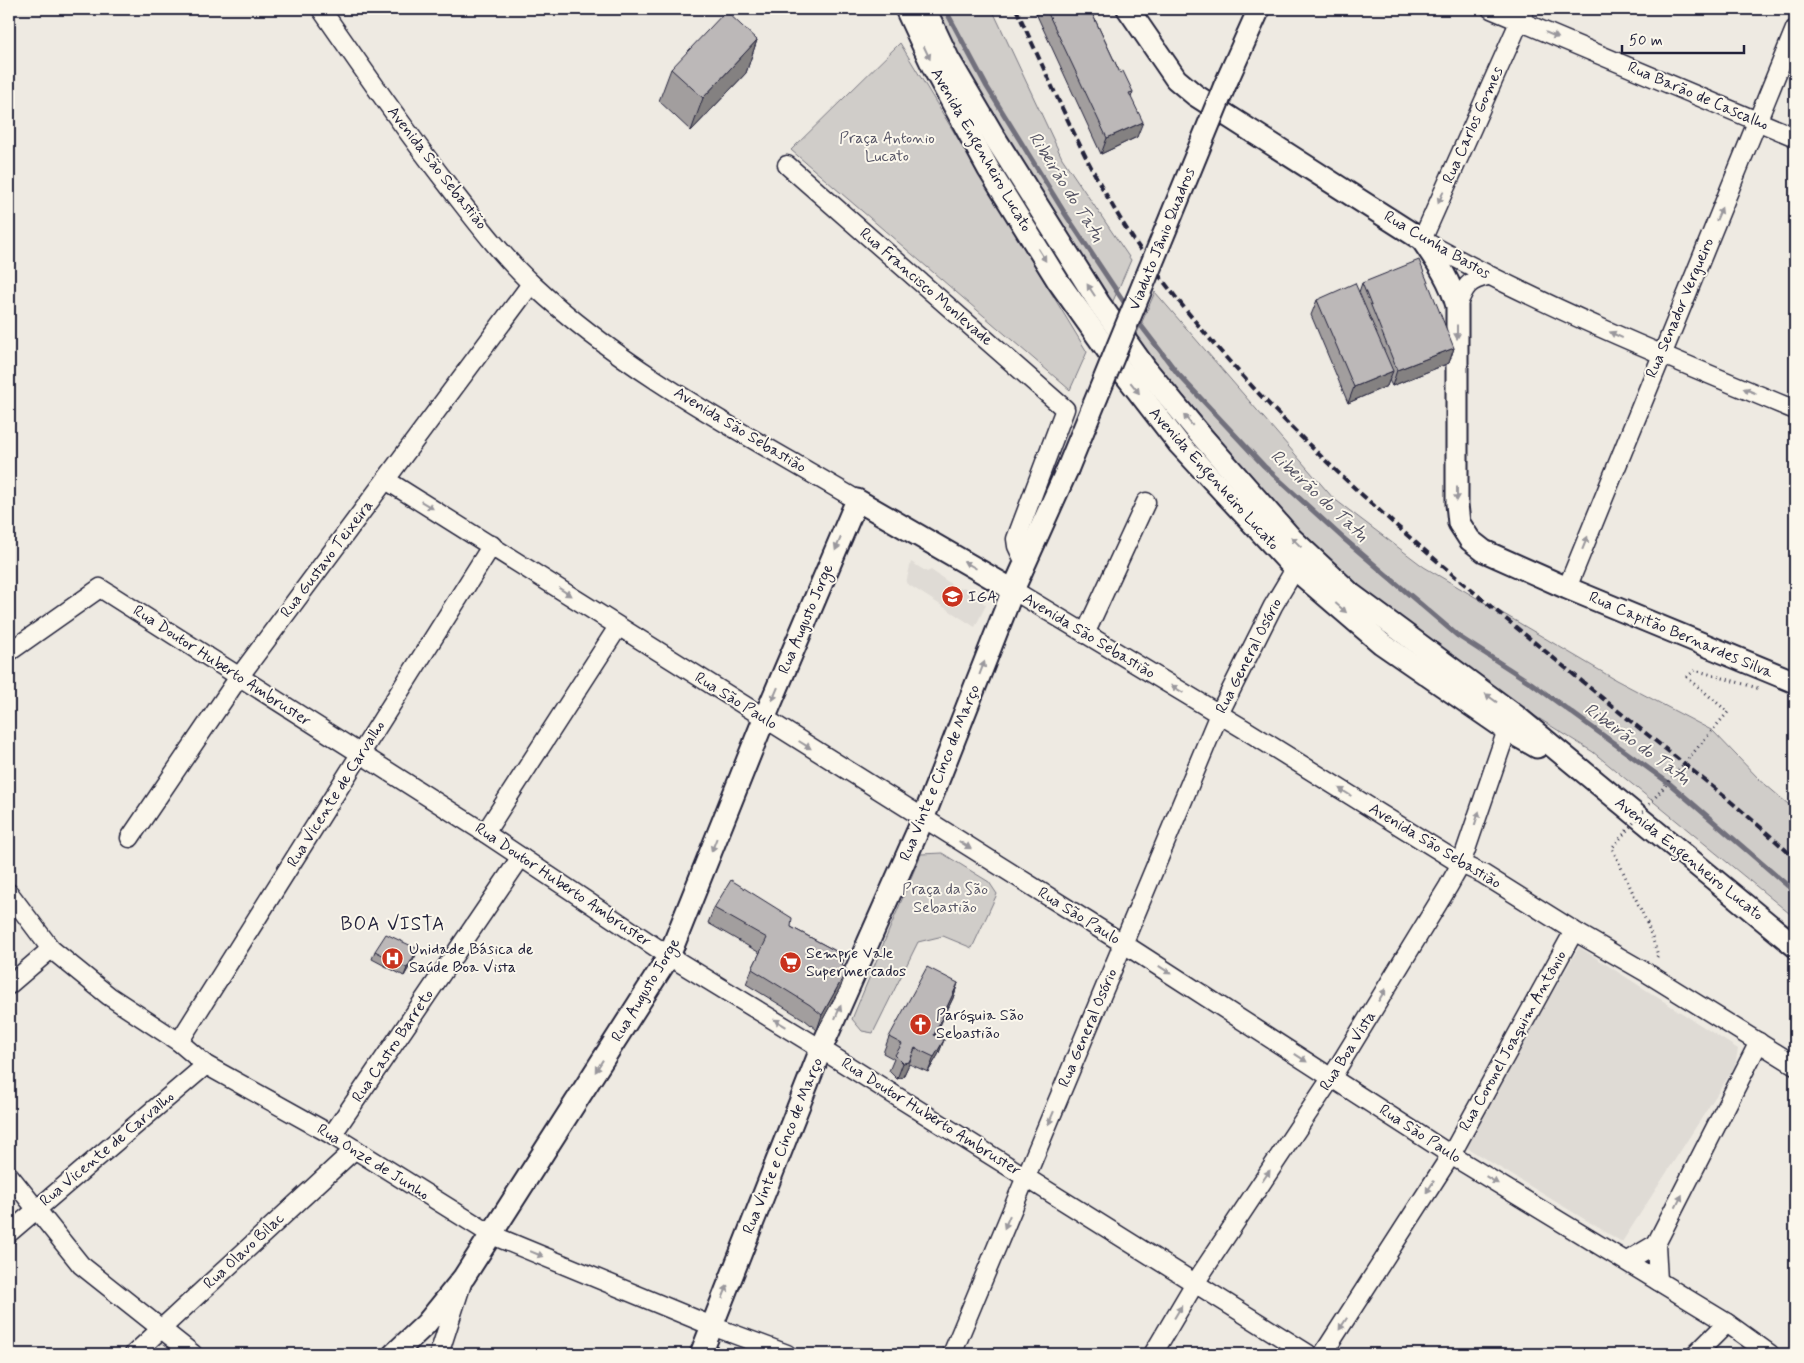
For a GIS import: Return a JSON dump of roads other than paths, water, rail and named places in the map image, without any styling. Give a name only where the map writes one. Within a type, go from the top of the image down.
[{"type":"main road","name":"Avenida Engenheiro Lucato","points":[[906,9],[934,69],[990,170],[1058,281],[1120,368],[1179,444],[1295,569],[1381,643],[1512,723]]},
{"type":"main road","name":"Avenida Engenheiro Lucato","points":[[924,9],[948,58],[995,138],[1099,303],[1146,369],[1292,539],[1351,594],[1512,723],[1583,773],[1795,946]]},
{"type":"main road","name":"Rua Cunha Bastos","points":[[1128,9],[1176,79],[1195,95],[1422,240]]},
{"type":"main road","name":"Viaduto Jânio Quadros","points":[[1067,470],[1225,84],[1259,9]]},
{"type":"main road","name":"Rua Capitão Bernardes Silva","points":[[1422,240],[1452,285],[1457,306],[1456,504],[1460,524],[1470,540],[1484,551],[1567,588],[1795,682]]},
{"type":"main road","name":"Rua Vinte e Cinco de Março","points":[[701,1354],[821,1048],[923,819],[1012,590],[1067,470]]},
{"type":"main road","name":"Avenida São Sebastião","points":[[857,500],[1012,590]]},
{"type":"main road","name":"Rua Augusto Jorge","points":[[394,1354],[426,1324],[464,1277],[669,956],[682,928],[764,719],[857,500]]},
{"type":"main road","points":[[1295,569],[1315,570],[1351,594]]},
{"type":"street","name":"Avenida São Sebastião","points":[[321,9],[404,130],[475,220],[532,284],[579,325],[629,363],[857,500]]},
{"type":"street","name":"Rua Barão de Cascalho","points":[[1491,9],[1522,15],[1795,137]]},
{"type":"street","name":"Rua Carlos Gomes","points":[[1422,240],[1522,15]]},
{"type":"street","name":"Rua Senador Vergueiro","points":[[1567,588],[1660,355],[1795,29]]},
{"type":"street","name":"Rua Francisco Monlevade","points":[[787,165],[1065,409],[1016,539],[1017,546],[1025,563]]},
{"type":"street","name":"Rua Cunha Bastos","points":[[1422,240],[1487,276],[1660,355],[1795,410]]},
{"type":"street","points":[[1457,306],[1464,288],[1473,279],[1487,276]]},
{"type":"street","name":"Rua Gustavo Teixeira","points":[[130,838],[239,677],[532,284]]},
{"type":"street","name":"Rua São Paulo","points":[[386,480],[1124,944],[1451,1155],[1728,1323],[1770,1354]]},
{"type":"street","points":[[1086,634],[1146,502]]},
{"type":"street","name":"Rua Vicente de Carvalho","points":[[179,1042],[492,545]]},
{"type":"street","name":"Rua General Osório","points":[[952,1354],[1219,714],[1273,606],[1295,569]]},
{"type":"street","name":"Rua Doutor Huberto Ambruster","points":[[9,652],[100,588],[521,857],[669,956],[821,1048],[1308,1354]]},
{"type":"street","name":"Avenida São Sebastião","points":[[1012,590],[1219,714],[1461,864],[1484,874],[1795,1065]]},
{"type":"street","points":[[485,834],[618,627]]},
{"type":"street","name":"Rua Boa Vista","points":[[1153,1354],[1195,1283],[1332,1077],[1461,864],[1512,723]]},
{"type":"street","name":"Rua Castro Barreto","points":[[332,1135],[521,857]]},
{"type":"street","name":"Rua Onze de Junho","points":[[9,893],[51,949],[109,996],[179,1042],[206,1065],[332,1135],[492,1235],[712,1326],[787,1354]]},
{"type":"street","name":"Rua Coronel Joaquim Antônio","points":[[1323,1354],[1451,1155],[1574,931]]},
{"type":"street","points":[[9,985],[51,949]]},
{"type":"street","points":[[1658,1281],[1656,1244],[1759,1042]]},
{"type":"street","name":"Rua Vicente de Carvalho","points":[[9,1233],[206,1065]]},
{"type":"street","name":"Rua Olavo Bilac","points":[[134,1354],[354,1149]]},
{"type":"street","points":[[9,1175],[82,1265],[193,1354]]},
{"type":"street","points":[[1627,1261],[1656,1244]]},
{"type":"street","points":[[439,1354],[464,1277]]},
{"type":"street","points":[[1696,1354],[1728,1323]]},
{"type":"waterway","name":"Ribeirão do Tatu","points":[[945,9],[987,87],[1064,212],[1128,308]]},
{"type":"waterway","name":"Ribeirão do Tatu","points":[[1136,319],[1178,374],[1264,466],[1343,538],[1458,636],[1531,683],[1670,784],[1795,892]]},
{"type":"railway","points":[[1016,9],[1073,131],[1104,192],[1140,249],[1189,314],[1242,375],[1298,434],[1418,545],[1543,650],[1726,798],[1795,859]]},
{"type":"place","name":"IGA","points":[[952,597]]},
{"type":"place","name":"Unidade Básica de Saúde Boa Vista","points":[[393,958]]},
{"type":"place","name":"Sempre Vale Supermercados","points":[[790,962]]},
{"type":"place","name":"Paróquia São Sebastião","points":[[920,1024]]},
{"type":"district","name":"BOA VISTA","points":[[393,924]]},
{"type":"park label","name":"Praça Antonio Lucato","points":[[887,147]]},
{"type":"park label","name":"Praça da São Sebastião","points":[[945,898]]}]
